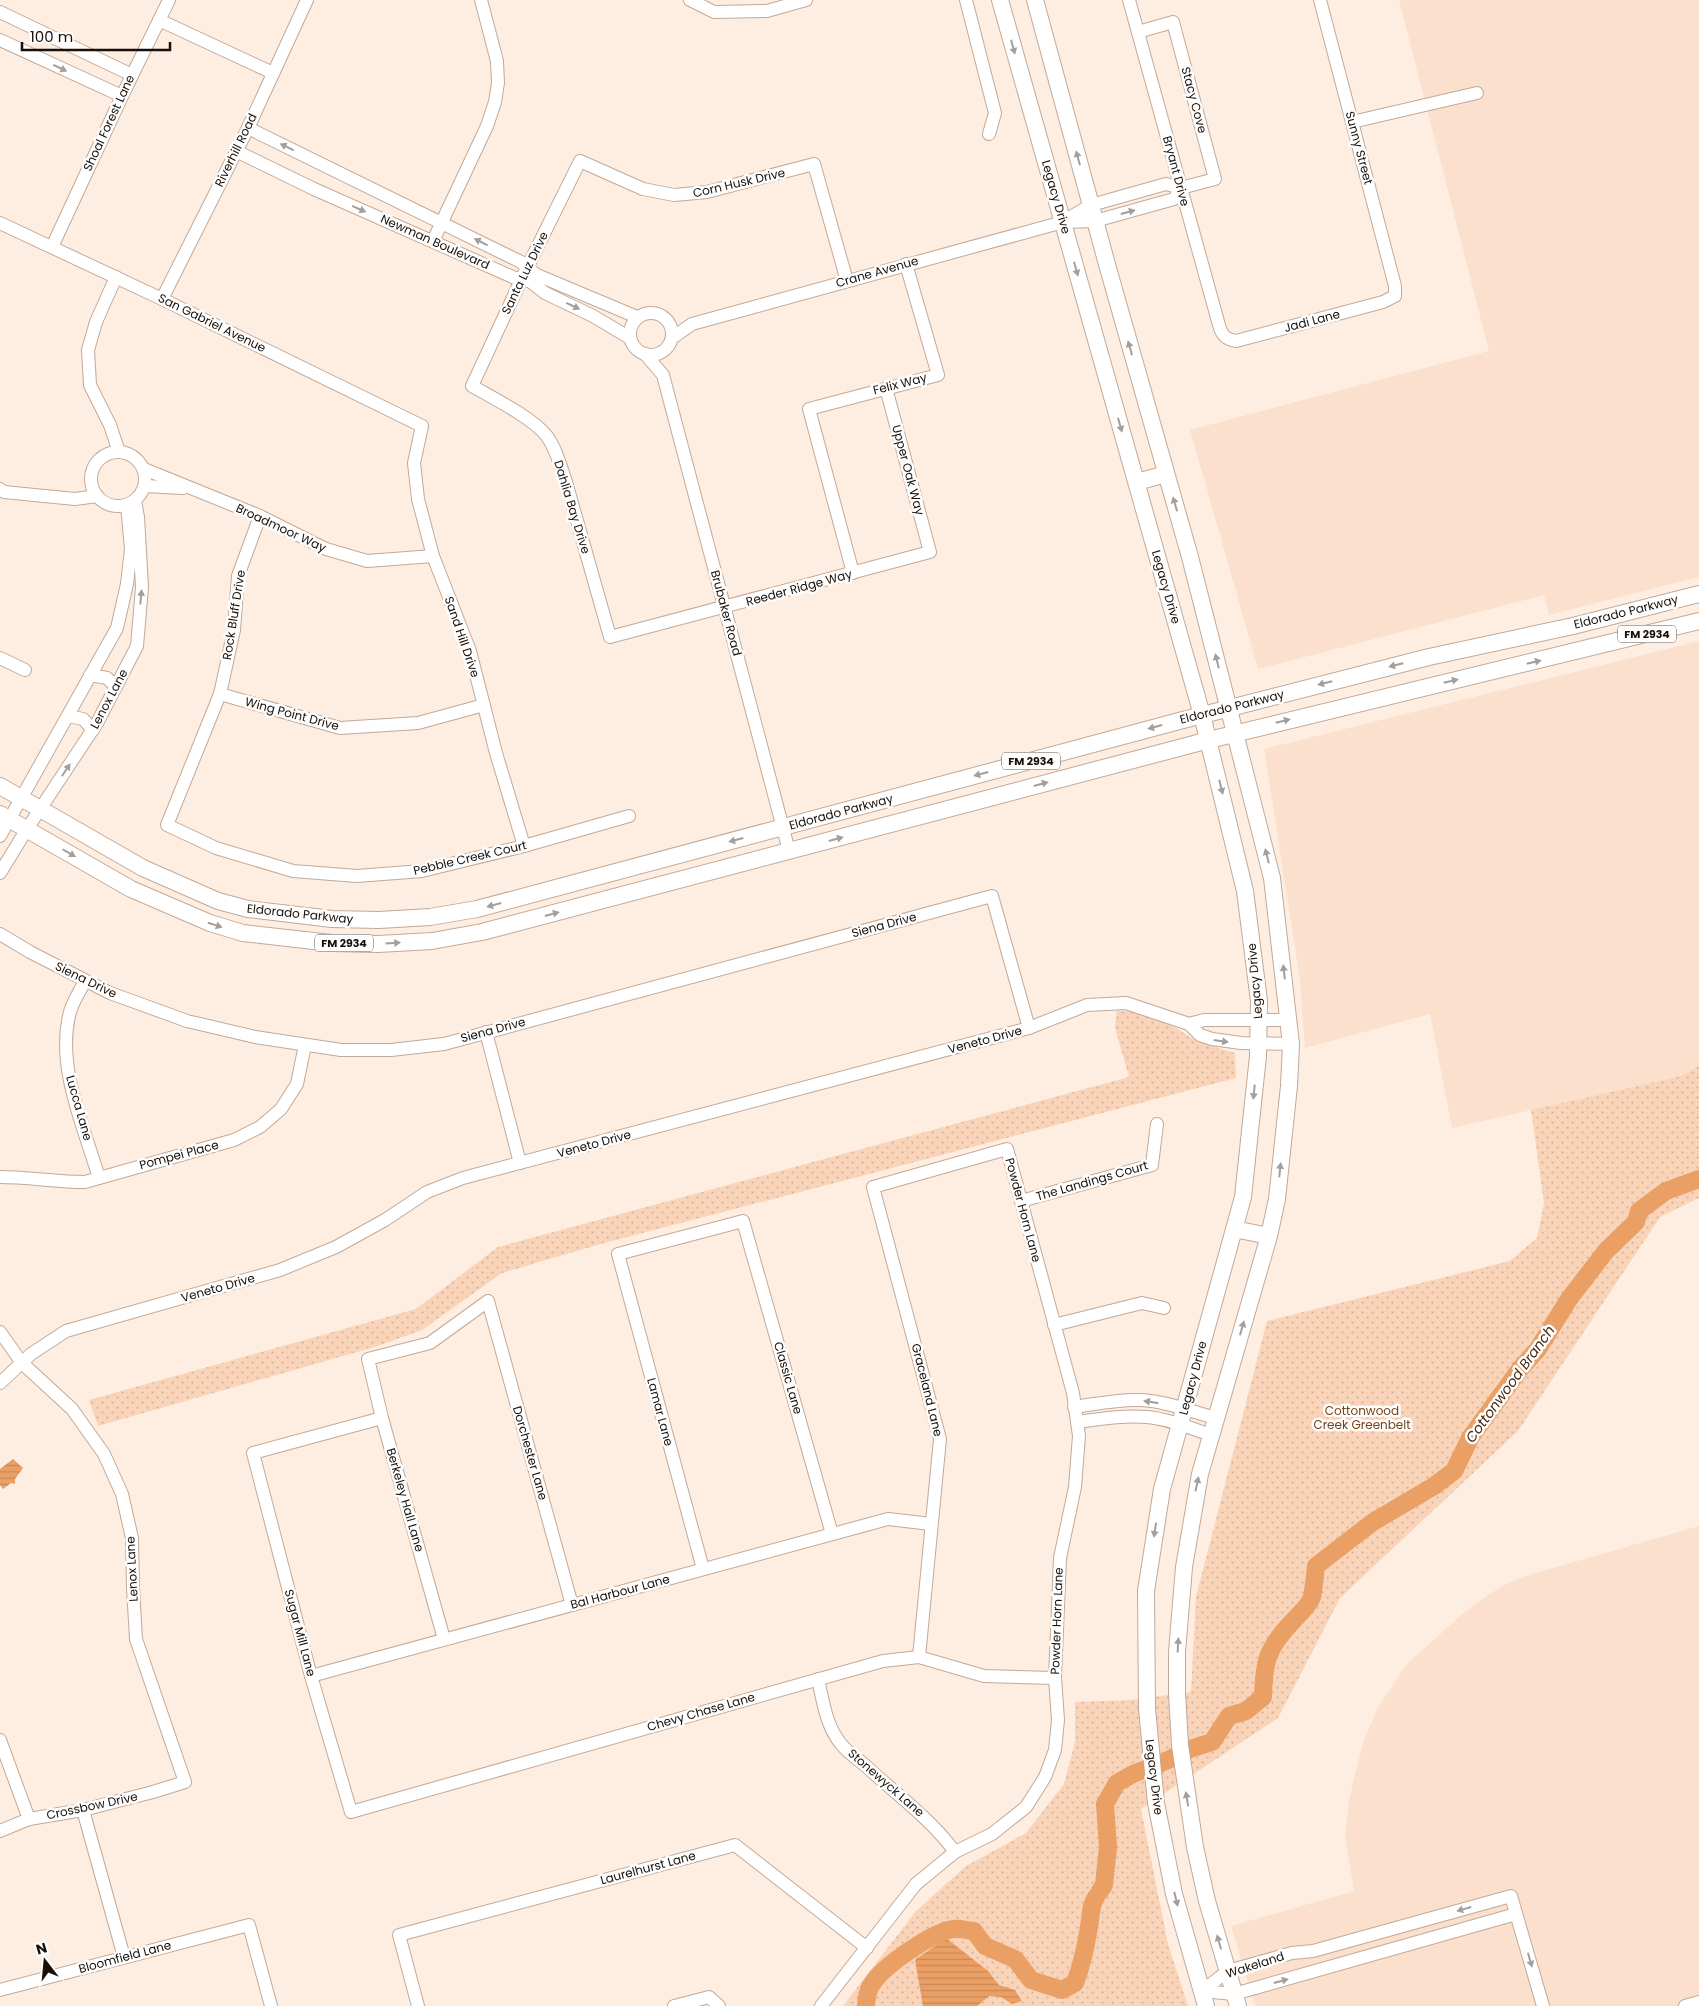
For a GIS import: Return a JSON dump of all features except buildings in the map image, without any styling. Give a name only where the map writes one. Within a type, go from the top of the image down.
[{"type":"main road","name":"Legacy Drive","points":[[1000,0],[1209,740],[1246,892],[1259,1001],[1258,1044],[1243,1197],[1162,1489],[1146,1591],[1147,1709],[1153,1784],[1165,1851],[1179,1912],[1204,1998]]},
{"type":"main road","points":[[1035,0],[1166,474],[1229,708],[1272,878],[1290,1020],[1289,1086],[1277,1199],[1269,1236],[1215,1418],[1193,1502],[1185,1558],[1178,1635],[1177,1694],[1181,1762],[1195,1847],[1208,1902],[1236,2000]]},
{"type":"main road","points":[[1137,482],[1166,474]]},
{"type":"main road","name":"Eldorado Parkway","points":[[0,786],[142,868],[218,901],[248,909],[341,920],[430,917],[477,909],[1202,715],[1429,657],[1573,626],[1699,594]]},
{"type":"main road","name":"Eldorado Parkway","points":[[5,816],[131,889],[210,924],[243,933],[331,943],[378,944],[432,941],[482,932],[1235,733],[1699,621]]},
{"type":"main road","points":[[1234,1229],[1269,1236]]},
{"type":"street","name":"Shoal Forest Lane","points":[[52,247],[169,0]]},
{"type":"street","name":"Riverhill Road","points":[[162,299],[248,128],[307,0]]},
{"type":"street","points":[[433,241],[487,126],[495,102],[498,77],[497,62],[481,0]]},
{"type":"street","points":[[690,0],[714,12],[767,10],[806,0]]},
{"type":"street","points":[[966,0],[995,113],[989,134]]},
{"type":"street","name":"Bryant Drive","points":[[1129,0],[1219,325],[1222,334],[1228,339]]},
{"type":"street","name":"Sunny Street","points":[[1320,0],[1395,286],[1395,296]]},
{"type":"street","points":[[0,12],[132,75]]},
{"type":"street","points":[[159,20],[273,73]]},
{"type":"street","name":"Stacy Cove","points":[[1138,32],[1174,22],[1216,179],[1181,188]]},
{"type":"street","points":[[0,40],[122,96]]},
{"type":"street","points":[[1352,122],[1477,93]]},
{"type":"street","name":"Newman Boulevard","points":[[248,128],[521,262],[531,282],[544,293],[593,316],[630,338]]},
{"type":"street","name":"Newman Boulevard","points":[[236,151],[314,189],[516,278],[525,273],[537,275],[637,317]]},
{"type":"street","name":"Corn Husk Drive","points":[[580,161],[643,189],[674,195],[707,192],[814,164],[847,281]]},
{"type":"street","name":"Santa Luz Drive","points":[[472,386],[580,161]]},
{"type":"street","name":"Crane Avenue","points":[[672,338],[692,324],[906,264],[1063,222],[1095,221],[1174,200],[1181,188],[1166,184],[1091,205],[1063,222]]},
{"type":"street","name":"San Gabriel Avenue","points":[[0,223],[162,299],[422,426]]},
{"type":"street","name":"Felix Way","points":[[852,573],[808,409],[938,375],[906,264]]},
{"type":"street","points":[[115,453],[103,429],[101,410],[90,385],[88,350],[96,322],[116,277]]},
{"type":"street","name":"Jadi Lane","points":[[1228,339],[1236,341],[1383,302],[1395,296]]},
{"type":"street","points":[[658,315],[667,321],[672,338],[664,351],[650,355],[645,354],[634,346],[630,338],[630,332],[633,322],[637,317],[658,315]]},
{"type":"street","name":"Crane Avenue","points":[[667,321],[692,324]]},
{"type":"street","name":"Brubaker Road","points":[[664,351],[666,364],[664,375],[789,851]]},
{"type":"street","name":"Brubaker Road","points":[[645,354],[664,375]]},
{"type":"street","name":"Dahlia Bay Drive","points":[[472,386],[532,422],[546,436],[558,457],[610,637]]},
{"type":"street","name":"Upper Oak Way","points":[[886,388],[930,552]]},
{"type":"street","name":"Sand Hill Drive","points":[[422,426],[414,463],[418,499],[433,556],[470,651],[524,846]]},
{"type":"street","points":[[0,836],[5,816],[21,799],[117,628],[127,584],[132,549],[131,503],[145,486],[144,470],[134,457],[115,453],[96,463],[92,471],[91,480],[94,492],[110,506],[131,503]]},
{"type":"street","name":"Broadmoor Way","points":[[144,470],[260,516],[326,549],[367,561],[433,556]]},
{"type":"street","name":"Broadmoor Way","points":[[145,486],[190,488]]},
{"type":"street","points":[[0,489],[4,492],[52,496],[94,492]]},
{"type":"street","name":"Lenox Lane","points":[[0,873],[39,810],[93,730],[136,646],[142,587],[138,517],[131,503]]},
{"type":"street","name":"Rock Bluff Drive","points":[[167,825],[220,694],[234,630],[238,576],[260,516]]},
{"type":"street","name":"Reeder Ridge Way","points":[[610,637],[930,552]]},
{"type":"street","points":[[0,658],[25,670]]},
{"type":"street","points":[[90,676],[107,678],[116,687]]},
{"type":"street","name":"Wing Point Drive","points":[[220,694],[340,728],[418,723],[484,705]]},
{"type":"street","points":[[68,716],[83,719],[93,730]]},
{"type":"street","name":"Pebble Creek Court","points":[[167,825],[216,848],[293,872],[348,875],[422,871],[524,846],[629,816]]},
{"type":"street","name":"Siena Drive","points":[[0,934],[30,952],[110,993],[187,1021],[254,1037],[305,1045],[341,1050],[391,1050],[444,1044],[992,896],[1029,1028]]},
{"type":"street","name":"Lucca Lane","points":[[85,980],[69,1014],[65,1049],[68,1075],[99,1178]]},
{"type":"street","name":"Veneto Drive","points":[[0,1383],[31,1354],[66,1331],[280,1270],[336,1247],[385,1220],[427,1192],[463,1178],[1029,1028],[1087,1006],[1126,1003],[1189,1024],[1200,1034],[1212,1039],[1258,1044],[1291,1044]]},
{"type":"street","name":"Veneto Drive","points":[[1189,1024],[1204,1020],[1290,1020]]},
{"type":"street","points":[[486,1032],[520,1163]]},
{"type":"street","name":"Pompei Place","points":[[0,1177],[85,1182],[234,1140],[260,1127],[281,1109],[297,1084],[305,1045]]},
{"type":"street","name":"The Landings Court","points":[[1021,1200],[1152,1165],[1157,1124]]},
{"type":"street","name":"Powder Horn Lane","points":[[821,2006],[916,1884],[956,1852],[992,1834],[1009,1822],[1026,1807],[1045,1777],[1055,1750],[1058,1720],[1055,1678],[1060,1558],[1075,1487],[1078,1436],[1072,1393],[1007,1148],[873,1187]]},
{"type":"street","name":"Graceland Lane","points":[[873,1187],[940,1439],[919,1657]]},
{"type":"street","name":"Lamar Lane","points":[[703,1569],[618,1254],[743,1221]]},
{"type":"street","name":"Classic Lane","points":[[743,1221],[832,1534]]},
{"type":"street","name":"Berkeley Hall Lane","points":[[444,1640],[382,1418],[368,1359],[430,1343],[488,1300]]},
{"type":"street","name":"Dorchester Lane","points":[[488,1300],[572,1605]]},
{"type":"street","points":[[1054,1325],[1142,1303],[1164,1308]]},
{"type":"street","name":"Lenox Lane","points":[[0,1332],[22,1362],[72,1409],[104,1454],[122,1494],[132,1538],[132,1588],[136,1639],[185,1782]]},
{"type":"street","points":[[1074,1407],[1125,1400],[1141,1400],[1182,1417],[1211,1435]]},
{"type":"street","points":[[1077,1422],[1133,1416],[1161,1419],[1182,1417],[1215,1418]]},
{"type":"street","name":"Sugar Mill Lane","points":[[351,1812],[311,1676],[253,1453],[382,1418]]},
{"type":"street","name":"Bal Harbour Lane","points":[[311,1676],[888,1519],[931,1524]]},
{"type":"street","name":"Chevy Chase Lane","points":[[351,1812],[883,1661],[919,1657],[984,1676],[1055,1678]]},
{"type":"street","name":"Stonewyck Lane","points":[[818,1679],[827,1718],[841,1744],[899,1797],[926,1818],[956,1852]]},
{"type":"street","points":[[0,1740],[29,1819]]},
{"type":"street","name":"Crossbow Drive","points":[[0,1831],[29,1819],[82,1810],[185,1782]]},
{"type":"street","points":[[82,1810],[124,1957]]},
{"type":"street","name":"Laurelhurst Lane","points":[[418,2006],[399,1935],[735,1845],[867,1948]]},
{"type":"street","name":"Wakeland","points":[[1511,1896],[1516,1914],[1319,1971],[1236,2000],[1204,1998],[1228,1972],[1292,1953],[1313,1951],[1511,1896]]},
{"type":"street","points":[[1516,1914],[1544,2006]]},
{"type":"street","name":"Bloomfield Lane","points":[[0,1990],[249,1925],[271,2006]]},
{"type":"street","points":[[1313,1951],[1319,1971]]},
{"type":"street","points":[[674,2006],[709,1997],[719,2006]]},
{"type":"street","points":[[1685,2006],[1699,2002]]},
{"type":"shaded area","points":[[1399,0],[1699,0],[1699,577],[1549,615],[1544,595],[1258,669],[1190,430],[1489,351]]},
{"type":"shaded area","points":[[1699,641],[1699,1066],[1681,1076],[1452,1128],[1430,1014],[1305,1048],[1300,980],[1264,749]]},
{"type":"shaded area","points":[[13,1459],[23,1468],[15,1479],[15,1484],[11,1483],[3,1489],[0,1485],[0,1469]]},
{"type":"shaded area","points":[[1699,1526],[1699,2006],[1255,2006],[1231,1926],[1354,1891],[1345,1836],[1349,1801],[1355,1774],[1364,1740],[1378,1707],[1407,1664],[1468,1609],[1502,1586],[1525,1576]]},
{"type":"shaded area","points":[[946,1938],[988,1971],[999,1985],[1015,1990],[1022,2001],[1012,2004],[1001,1997],[989,1996],[977,2006],[923,2006],[915,1960]]},
{"type":"green space","points":[[1117,1011],[1132,1011],[1150,1016],[1176,1028],[1198,1042],[1235,1053],[1236,1078],[597,1245],[502,1273],[422,1330],[378,1346],[98,1426],[89,1400],[416,1309],[498,1247],[1129,1077],[1115,1028]]},
{"type":"green space","name":"Cottonwood Creek Greenbelt","points":[[1699,1066],[1699,1198],[1660,1217],[1518,1431],[1340,1598],[1278,1718],[1141,1809],[1168,1944],[1188,2006],[843,2006],[916,1911],[966,1866],[1026,1833],[1064,1784],[1075,1742],[1075,1702],[1131,1700],[1191,1692],[1196,1597],[1267,1321],[1510,1261],[1537,1238],[1544,1203],[1531,1110],[1681,1076]]},
{"type":"waterway","name":"Cottonwood Branch","points":[[1100,1891],[1104,1885],[1108,1847],[1105,1804],[1117,1783],[1190,1749],[1212,1742],[1229,1716],[1246,1711],[1263,1697],[1264,1674],[1272,1647],[1311,1600],[1316,1566],[1373,1522],[1434,1486],[1454,1471],[1470,1438],[1520,1369],[1538,1349],[1569,1299],[1606,1251],[1636,1222],[1639,1211],[1666,1191],[1699,1179]]},
{"type":"waterway","name":"Cottonwood Branch","points":[[866,2006],[871,1986],[887,1968],[910,1950],[934,1936],[956,1929],[974,1931],[985,1946],[1015,1959],[1031,1980],[1062,1990],[1075,1983],[1082,1962],[1092,1908],[1096,1897]]}]
